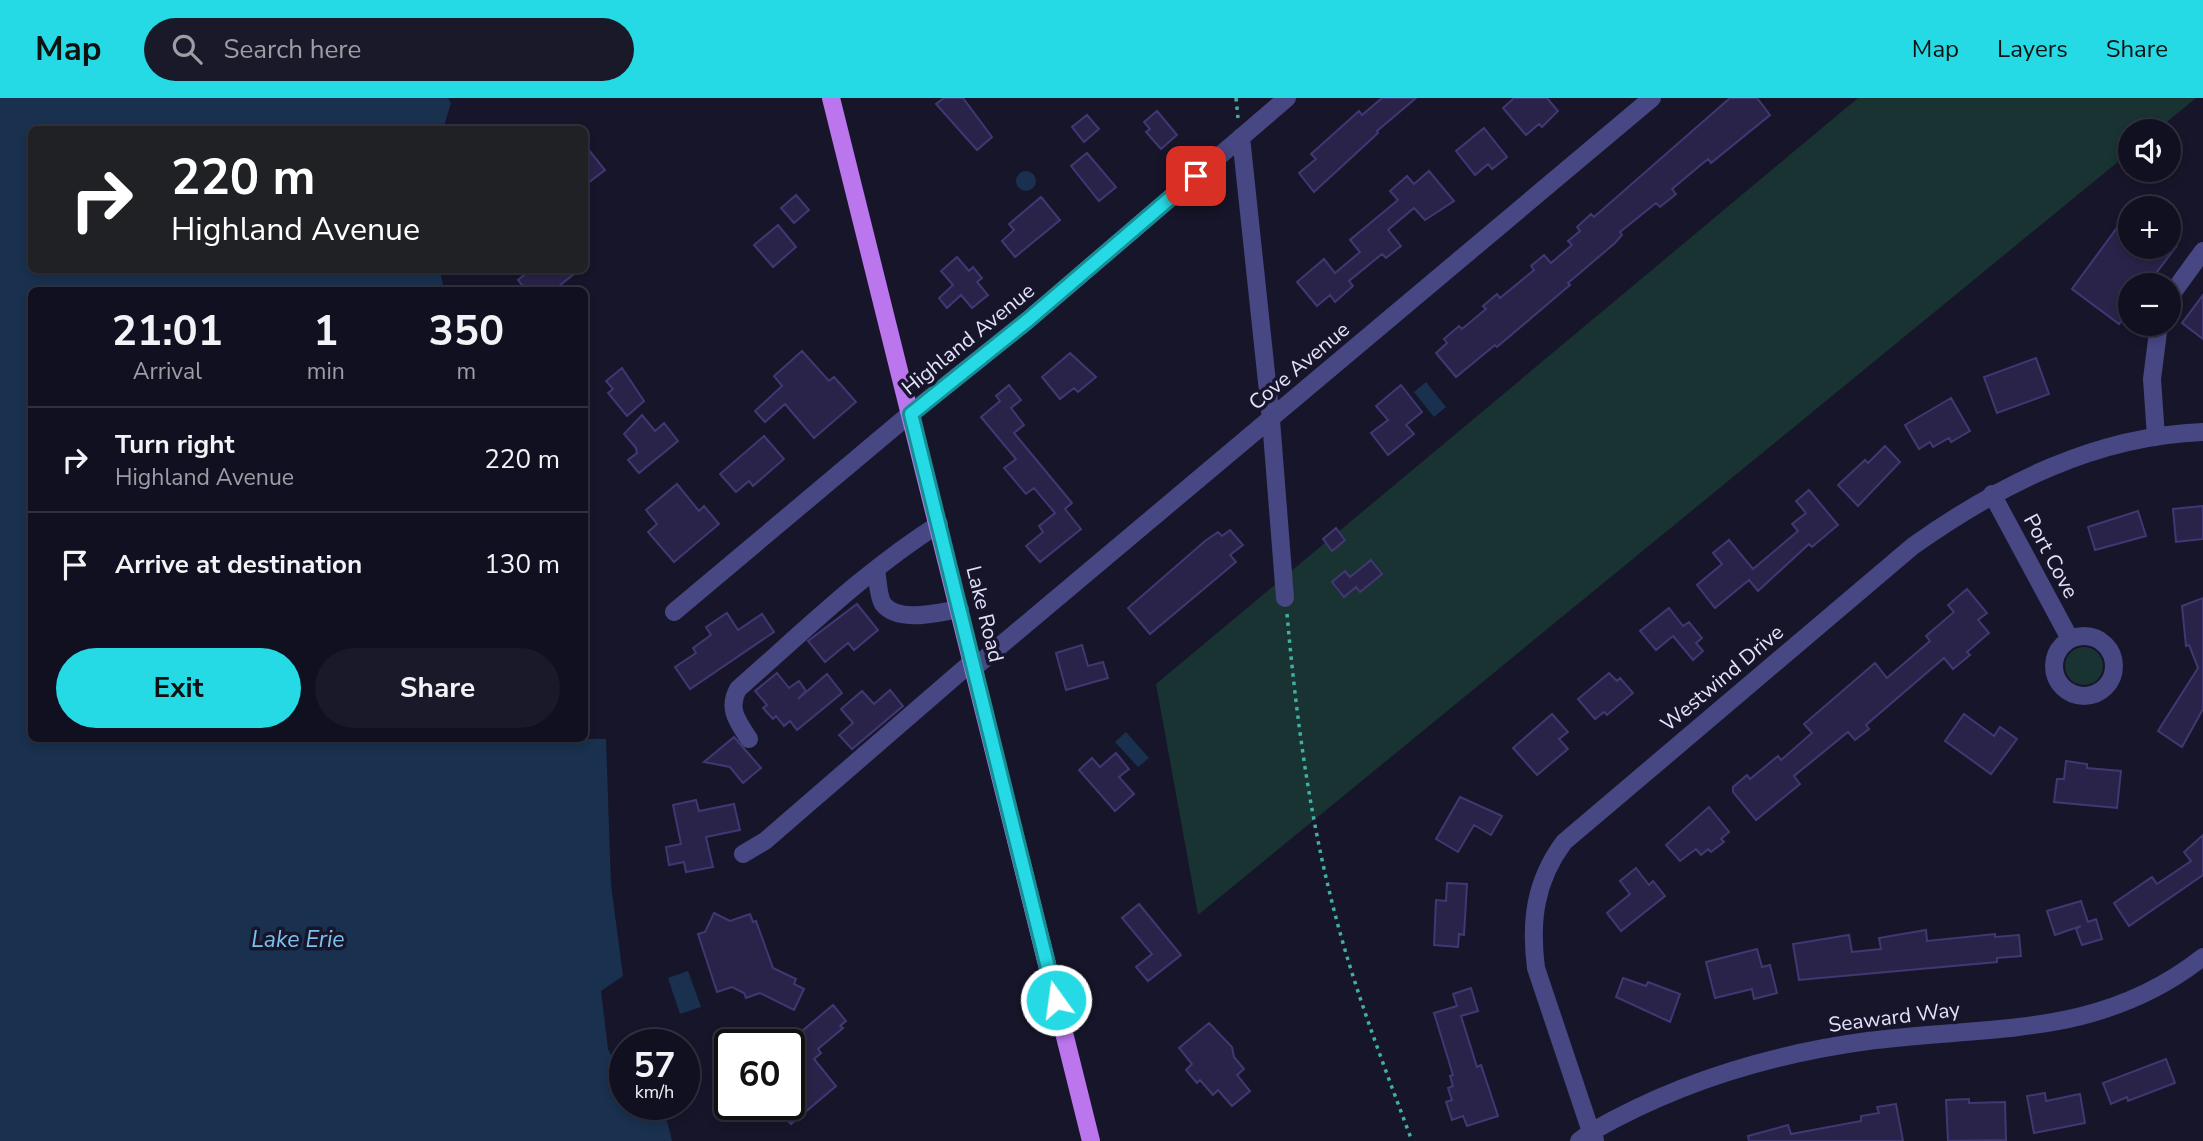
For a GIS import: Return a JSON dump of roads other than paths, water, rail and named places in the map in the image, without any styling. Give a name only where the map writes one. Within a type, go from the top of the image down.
[{"type":"main road","name":"Lake Road","points":[[831,98],[1091,1141]]},
{"type":"street","name":"Highland Avenue","points":[[674,612],[1028,320],[1287,98]]},
{"type":"street","name":"Cove Avenue","points":[[743,854],[765,841],[974,664],[1271,420],[1652,98]]},
{"type":"street","points":[[1241,137],[1271,420],[1285,598]]},
{"type":"street","points":[[2181,281],[2203,251]]},
{"type":"street","points":[[2156,437],[2152,379],[2157,336]]},
{"type":"street","name":"Westwind Drive","points":[[1588,1138],[1536,968],[1533,943],[1535,900],[1557,852],[1581,826],[1913,547],[1992,494],[2072,458],[2156,437],[2203,432]]},
{"type":"street","name":"Port Cove","points":[[1992,494],[2070,639]]},
{"type":"street","points":[[749,739],[734,717],[732,699],[738,689],[876,570],[939,524]]},
{"type":"street","points":[[876,570],[881,602],[891,611],[910,615],[960,609]]},
{"type":"street","name":"Seaward Way","points":[[1588,1138],[1618,1116],[1705,1078],[1775,1059],[1864,1041],[2026,1028],[2072,1020],[2136,998],[2203,957]]},
{"type":"water","name":"Lake Erie","points":[[0,98],[448,98],[451,103],[444,126],[28,126],[28,273],[441,273],[443,287],[28,287],[28,742],[588,742],[588,739],[606,739],[611,885],[623,976],[601,991],[609,1051],[609,1120],[667,1121],[672,1141],[0,1141]]},
{"type":"water","points":[[1022,171],[1030,171],[1036,181],[1030,191],[1022,191],[1016,185],[1016,177]]},
{"type":"water","points":[[1426,382],[1446,407],[1434,417],[1414,392]]},
{"type":"water","points":[[1126,732],[1149,758],[1138,767],[1115,742]]},
{"type":"water","points":[[688,971],[701,1007],[680,1014],[668,978]]}]
